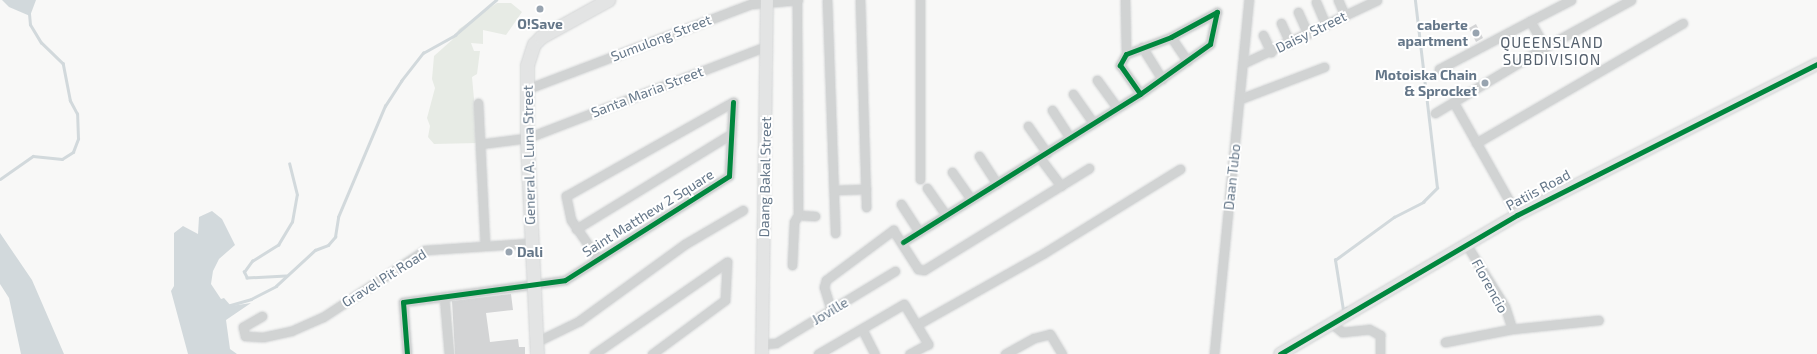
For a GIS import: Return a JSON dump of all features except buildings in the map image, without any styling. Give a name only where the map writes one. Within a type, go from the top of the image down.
[{"type":"main road","name":"General A. Luna Street","points":[[536,348],[527,138],[527,65],[534,44],[541,36],[608,0]]},
{"type":"street","name":"Sumulong Street","points":[[527,89],[751,4],[767,1],[797,0]]},
{"type":"street","points":[[792,265],[794,222],[798,215],[797,0]]},
{"type":"street","points":[[827,0],[835,233]]},
{"type":"street","points":[[860,0],[866,207]]},
{"type":"street","points":[[920,0],[920,179]]},
{"type":"street","points":[[1125,0],[1126,54],[1120,65],[1140,94]]},
{"type":"street","name":"Daan Tubo","points":[[1214,354],[1250,0]]},
{"type":"street","points":[[1338,0],[1345,16]]},
{"type":"street","name":"Daisy Street","points":[[1244,63],[1271,52],[1345,16],[1361,3],[1377,0]]},
{"type":"street","points":[[1439,69],[1571,0]]},
{"type":"street","points":[[1435,113],[1454,103],[1545,47],[1631,0]]},
{"type":"street","name":"Daang Bakal Street","points":[[762,349],[767,1]]},
{"type":"street","points":[[1316,2],[1326,25]]},
{"type":"street","points":[[903,242],[1043,156],[1140,94],[1187,61],[1210,44],[1217,12],[1171,37],[1126,54]]},
{"type":"street","points":[[1298,12],[1308,34]]},
{"type":"street","points":[[1530,21],[1545,47]]},
{"type":"street","points":[[1281,23],[1290,42]]},
{"type":"street","points":[[1476,143],[1683,23]]},
{"type":"street","points":[[1263,35],[1271,52]]},
{"type":"street","points":[[1171,37],[1187,61]]},
{"type":"street","name":"Santa Maria Street","points":[[480,144],[527,138],[767,46]]},
{"type":"street","points":[[1142,47],[1162,79]]},
{"type":"street","name":"Patiis Road","points":[[1280,354],[1517,215],[1817,64]]},
{"type":"street","points":[[1240,100],[1324,67]]},
{"type":"street","points":[[1097,80],[1117,108]]},
{"type":"street","points":[[1073,94],[1093,123]]},
{"type":"street","name":"Saint Matthew 2 Square","points":[[407,354],[403,302],[565,280],[729,176],[733,102],[566,196],[576,229],[598,259]]},
{"type":"street","points":[[478,103],[485,244]]},
{"type":"street","points":[[1454,103],[1517,215]]},
{"type":"street","points":[[1052,110],[1070,138]]},
{"type":"street","points":[[1028,126],[1043,156],[1061,186]]},
{"type":"street","name":"Saint Matthew 2 Square","points":[[576,229],[731,134]]},
{"type":"street","points":[[979,156],[996,184]]},
{"type":"street","points":[[831,310],[824,288],[828,277],[893,230],[903,242],[918,269],[924,270],[1089,168]]},
{"type":"street","points":[[918,324],[1044,253],[1180,169]]},
{"type":"street","points":[[952,172],[971,199]]},
{"type":"street","points":[[927,188],[946,215]]},
{"type":"street","points":[[834,190],[866,189]]},
{"type":"street","points":[[901,204],[919,232]]},
{"type":"street","points":[[536,348],[579,321],[684,244],[743,210]]},
{"type":"street","points":[[798,215],[815,216]]},
{"type":"street","name":"Gravel Pit Road","points":[[262,316],[242,330],[247,336],[267,336],[291,331],[323,317],[425,250],[485,244],[531,243]]},
{"type":"street","name":"Florencio","points":[[1466,244],[1505,307],[1512,329]]},
{"type":"street","points":[[594,354],[727,262],[725,300],[652,354]]},
{"type":"street","name":"Joville","points":[[762,349],[776,343],[896,271]]},
{"type":"street","points":[[444,297],[449,354]]},
{"type":"street","points":[[818,354],[904,304],[918,324],[928,344],[909,354]]},
{"type":"street","points":[[1445,342],[1512,329],[1598,320]]},
{"type":"street","points":[[1331,323],[1342,332],[1369,329],[1380,335],[1380,354]]},
{"type":"street","points":[[862,329],[875,354]]},
{"type":"street","points":[[1005,354],[1034,338],[1050,334],[1062,354]]},
{"type":"shaded area","points":[[2,0],[36,0],[30,16],[9,7]]},
{"type":"shaded area","points":[[497,3],[511,3],[522,12],[506,35],[483,30],[483,44],[471,43],[474,51],[480,51],[477,74],[472,77],[478,143],[434,144],[428,137],[430,126],[427,118],[435,88],[432,79],[434,56],[452,40],[459,29]]},
{"type":"shaded area","points":[[212,211],[222,219],[235,245],[219,259],[213,271],[211,284],[221,299],[224,298],[231,306],[251,303],[226,320],[230,349],[237,354],[188,354],[171,291],[174,286],[174,233],[183,226],[198,234],[199,217]]},
{"type":"shaded area","points":[[0,233],[32,280],[64,354],[21,354],[9,298],[0,284]]},
{"type":"waterway","points":[[227,306],[251,299],[276,286],[315,250],[328,245],[335,237],[338,217],[385,106],[401,81],[423,53],[455,35],[496,0]]},
{"type":"waterway","points":[[1347,308],[1343,310],[1335,260],[1394,217],[1423,202],[1437,188],[1415,0]]},
{"type":"waterway","points":[[0,179],[33,156],[62,159],[73,152],[78,139],[77,114],[70,101],[63,64],[41,43],[30,25],[29,13]]},
{"type":"waterway","points":[[286,276],[247,278],[244,272],[252,261],[278,245],[292,222],[297,195],[289,164]]},
{"type":"cycle path","points":[[903,242],[1140,94],[1210,44],[1217,12],[1171,37],[1126,54],[1120,65],[1140,94]]},
{"type":"cycle path","points":[[1280,354],[1517,215],[1817,64]]},
{"type":"cycle path","points":[[407,354],[403,302],[565,280],[729,176],[733,102]]},
{"type":"place","name":"O!Save","points":[[540,9]]},
{"type":"place","name":"caberte apartment","points":[[1476,33]]},
{"type":"place","name":"Motoiska Chain & Sprocket","points":[[1485,83]]},
{"type":"place","name":"Dali","points":[[509,252]]},
{"type":"district","name":"QUEENSLAND SUBDIVISION","points":[[1552,50]]}]
